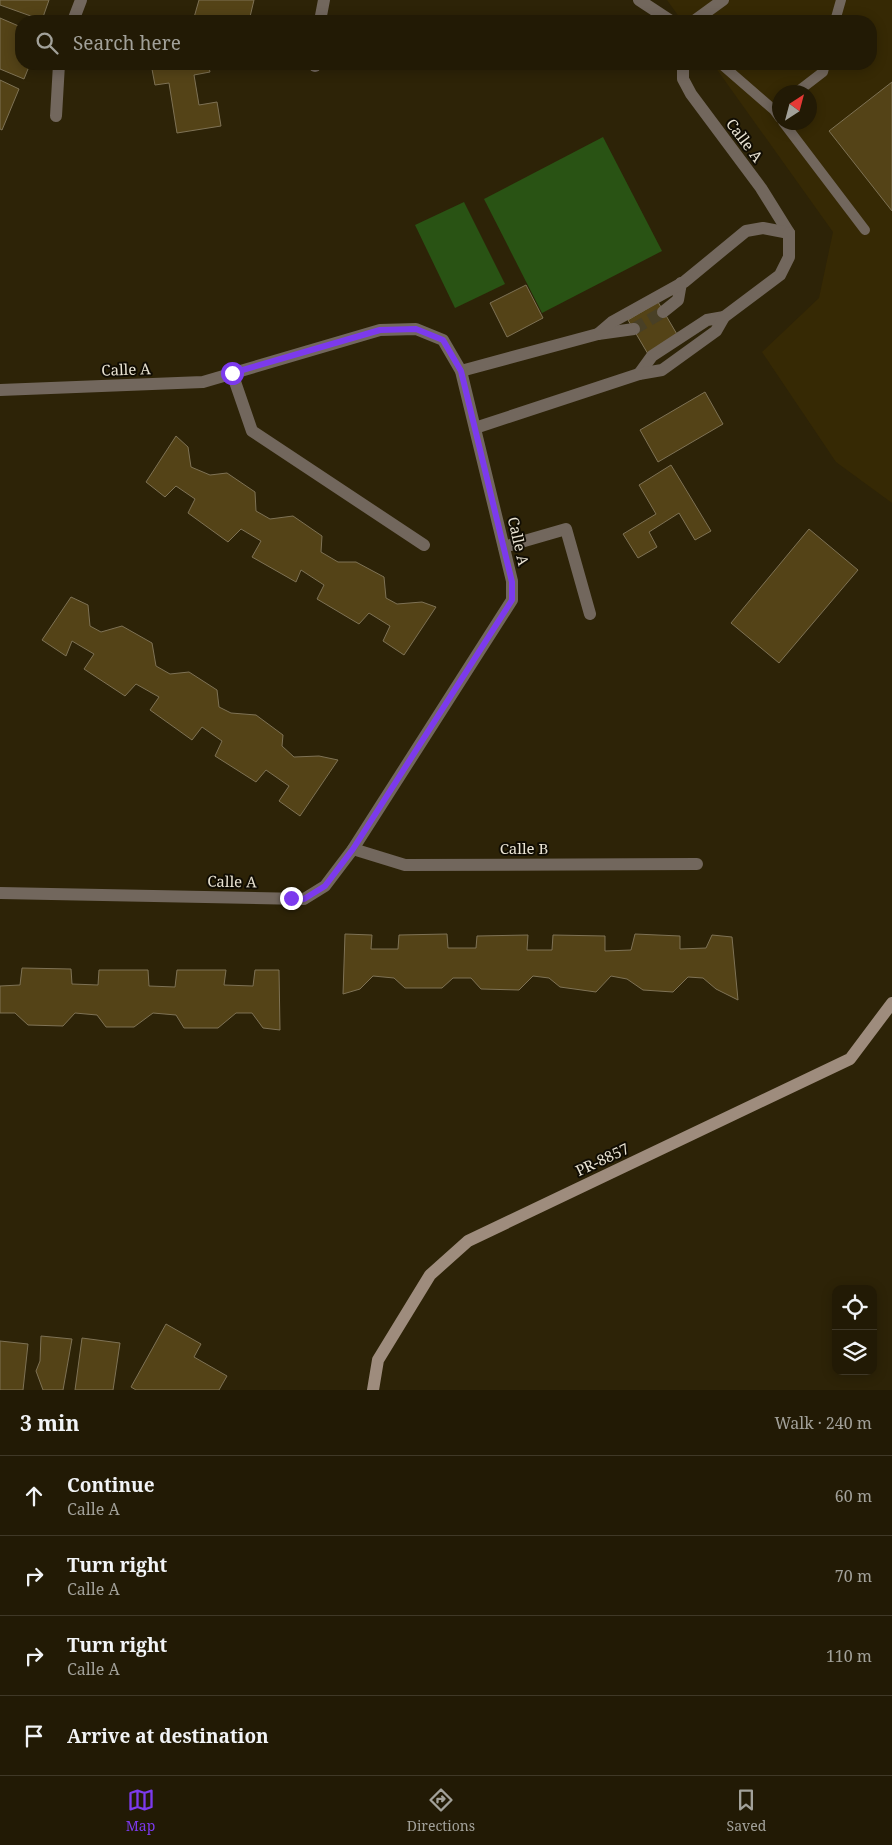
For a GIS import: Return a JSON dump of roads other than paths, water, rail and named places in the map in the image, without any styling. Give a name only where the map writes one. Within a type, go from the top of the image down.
[{"type":"street","points":[[75,15],[81,0]]},
{"type":"street","points":[[321,15],[324,0]]},
{"type":"street","points":[[639,0],[661,15]]},
{"type":"street","points":[[702,15],[723,0]]},
{"type":"street","points":[[56,116],[59,70]]},
{"type":"street","name":"Calle A","points":[[683,70],[683,79],[691,94],[761,188],[789,232]]},
{"type":"street","points":[[474,428],[639,374],[662,370],[716,331],[724,317],[780,275],[790,257],[789,232],[763,228],[746,231],[681,283],[612,322],[598,334]]},
{"type":"street","points":[[663,312],[678,300],[681,283]]},
{"type":"street","name":"Calle A","points":[[0,390],[203,382],[380,330],[416,329],[443,340],[461,371],[512,582],[512,600],[353,849],[325,886],[304,899],[0,892]]},
{"type":"street","points":[[461,371],[598,334],[634,330]]},
{"type":"street","points":[[232,373],[252,431],[424,545]]},
{"type":"street","points":[[504,547],[566,530],[590,614]]},
{"type":"street","name":"Calle B","points":[[353,849],[405,865],[697,864]]},
{"type":"street","name":"PR-8857","points":[[372,1390],[378,1360],[430,1275],[468,1240],[850,1059],[892,1003]]},
{"type":"lane","points":[[837,15],[841,0]]},
{"type":"lane","points":[[728,70],[772,106]]},
{"type":"lane","points":[[806,85],[824,70]]},
{"type":"lane","points":[[789,130],[866,230]]},
{"type":"tunnel","points":[[634,329],[663,312]]}]
